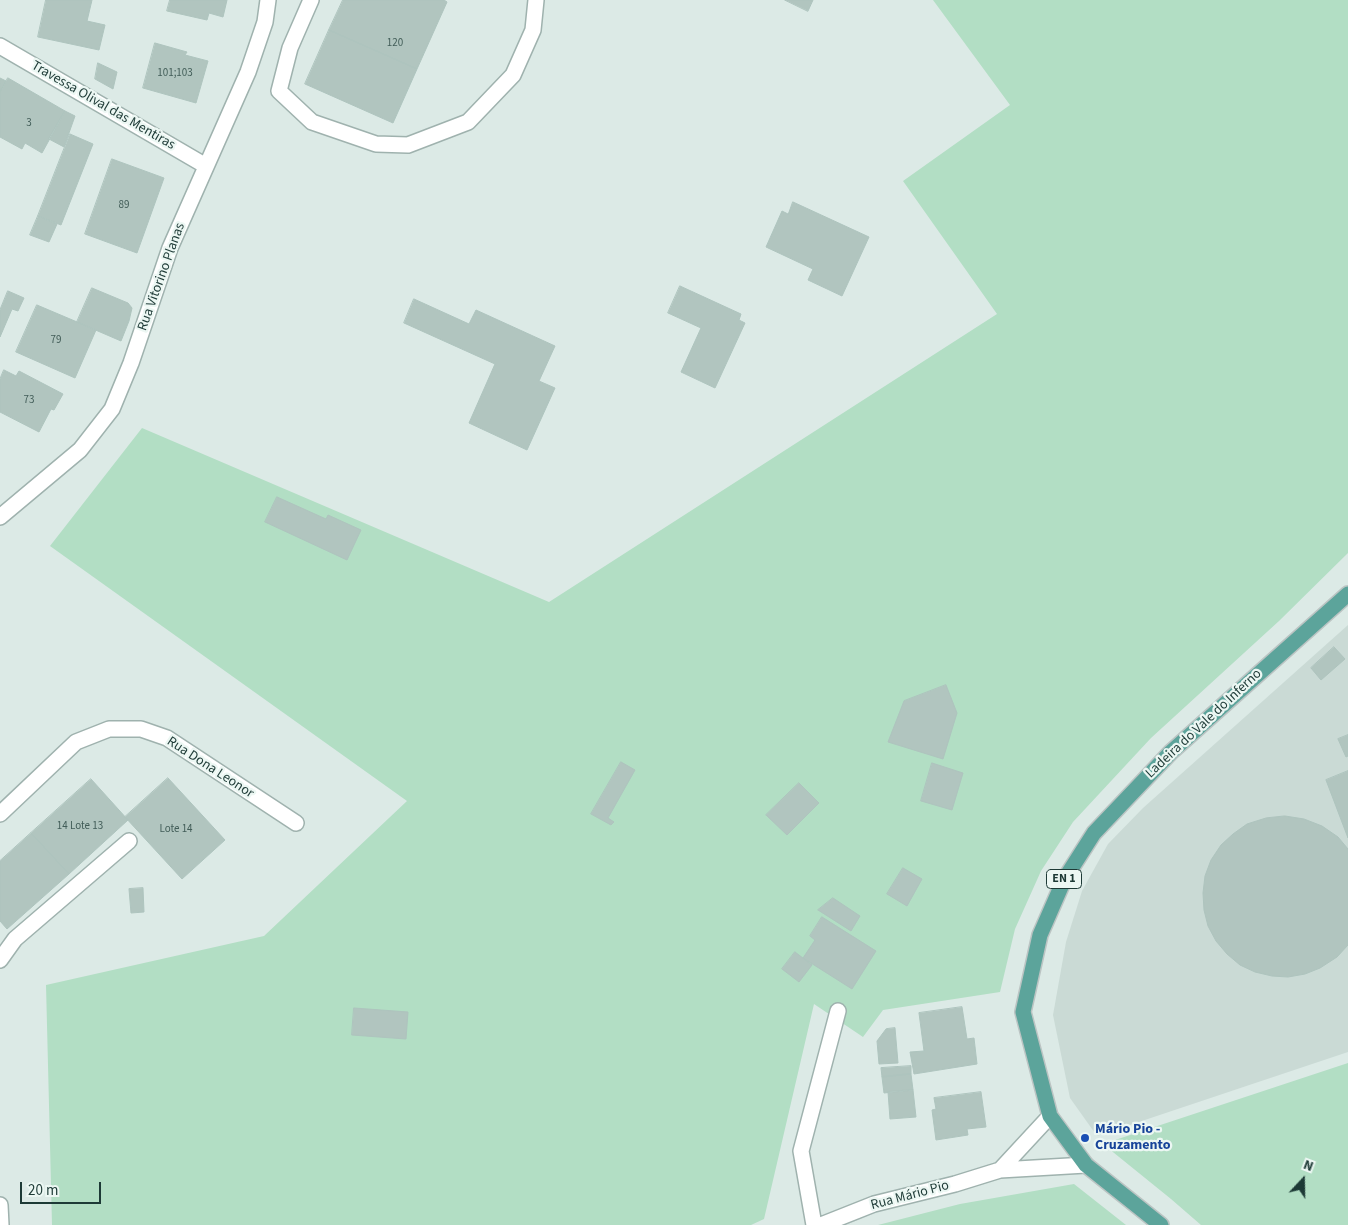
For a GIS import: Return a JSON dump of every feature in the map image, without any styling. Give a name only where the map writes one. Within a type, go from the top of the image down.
[{"type":"main road","name":"Ladeira do Vale do Inferno","points":[[1161,1225],[1086,1164],[1050,1116],[1023,1012],[1040,935],[1064,880],[1094,833],[1170,752],[1348,594]]},
{"type":"street","name":"Rua Vitorino Planas","points":[[0,517],[80,450],[112,409],[131,362],[170,248],[248,72],[265,22],[268,0]]},
{"type":"street","points":[[311,0],[290,48],[279,91],[312,122],[376,144],[408,145],[468,122],[513,75],[532,30],[536,0]]},
{"type":"street","name":"Travessa Olival das Mentiras","points":[[0,46],[206,166]]},
{"type":"street","name":"Rua Dona Leonor","points":[[0,814],[76,742],[109,729],[141,729],[166,738],[296,823]]},
{"type":"street","points":[[0,960],[15,938],[129,841]]},
{"type":"street","points":[[814,1225],[801,1152],[838,1011]]},
{"type":"street","points":[[1000,1170],[1050,1116]]},
{"type":"street","name":"Rua Mário Pio","points":[[821,1225],[874,1204],[955,1184],[1000,1170],[1086,1164]]},
{"type":"street","points":[[0,1205],[2,1225]]},
{"type":"shaded area","points":[[1348,625],[1348,1052],[1097,1136],[1070,1098],[1053,1015],[1066,942],[1082,891],[1108,844],[1143,808]]},
{"type":"green space","points":[[933,0],[1348,0],[1348,553],[1279,621],[1151,738],[1073,822],[1041,871],[1015,929],[1000,992],[883,1010],[863,1037],[814,1004],[764,1219],[751,1225],[52,1225],[46,985],[264,936],[407,801],[50,546],[142,428],[549,602],[997,314],[903,181],[1010,105]]},
{"type":"green space","points":[[1348,1063],[1348,1225],[1201,1225],[1103,1144]]},
{"type":"green space","points":[[1074,1184],[1126,1225],[878,1225],[960,1204]]},
{"type":"building","points":[[46,0],[92,0],[87,21],[105,25],[99,50],[38,37]]},
{"type":"building","points":[[170,0],[227,0],[223,17],[209,13],[207,20],[167,11]]},
{"type":"building","points":[[343,0],[444,0],[447,2],[417,69],[329,30]]},
{"type":"building","points":[[785,0],[813,0],[808,11]]},
{"type":"building","points":[[329,30],[417,69],[393,123],[305,84]]},
{"type":"building","points":[[155,43],[187,52],[185,55],[208,61],[196,103],[143,88]]},
{"type":"building","points":[[98,63],[117,72],[113,89],[95,79]]},
{"type":"building","points":[[0,78],[6,81],[0,92]]},
{"type":"building","points":[[8,78],[65,111],[42,153],[25,143],[22,149],[0,137],[0,92]]},
{"type":"building","points":[[65,111],[75,116],[64,147],[49,139]]},
{"type":"building","points":[[70,134],[93,144],[61,225],[38,216]]},
{"type":"building","points":[[112,159],[164,178],[137,253],[85,234]]},
{"type":"building","points":[[793,202],[869,237],[842,296],[808,280],[813,269],[766,247],[782,211],[788,214]]},
{"type":"building","points":[[38,216],[57,224],[49,242],[30,235]]},
{"type":"building","points":[[680,286],[741,314],[739,320],[745,323],[715,388],[681,372],[701,328],[668,313]]},
{"type":"building","points":[[92,288],[128,303],[132,308],[121,341],[77,322]]},
{"type":"building","points":[[8,291],[24,298],[18,311],[12,309],[0,337],[0,310]]},
{"type":"building","points":[[414,299],[469,324],[476,310],[555,346],[539,381],[555,388],[527,450],[469,423],[495,364],[404,323]]},
{"type":"building","points":[[37,305],[96,330],[75,378],[16,352]]},
{"type":"building","points":[[4,370],[16,376],[19,371],[63,394],[54,410],[51,409],[39,432],[0,412],[0,379]]},
{"type":"building","points":[[277,497],[326,519],[328,515],[361,530],[347,560],[265,522]]},
{"type":"building","points":[[1334,647],[1345,659],[1321,680],[1311,668]]},
{"type":"building","points":[[946,685],[957,713],[943,759],[888,742],[904,701]]},
{"type":"building","points":[[1348,735],[1348,756],[1346,757],[1338,739]]},
{"type":"building","points":[[621,762],[635,770],[608,818],[614,822],[611,825],[591,814]]},
{"type":"building","points":[[932,763],[963,773],[952,810],[921,801]]},
{"type":"building","points":[[1348,771],[1348,838],[1326,780]]},
{"type":"building","points":[[168,778],[225,840],[182,879],[125,817]]},
{"type":"building","points":[[91,779],[128,820],[69,874],[31,833]]},
{"type":"building","points":[[799,783],[819,803],[787,835],[766,815]]},
{"type":"building","points":[[1285,816],[1304,819],[1322,826],[1338,837],[1348,849],[1348,945],[1337,957],[1320,968],[1305,974],[1288,977],[1255,972],[1240,965],[1227,954],[1216,941],[1208,926],[1204,910],[1203,893],[1205,876],[1211,860],[1221,845],[1247,824],[1266,818]]},
{"type":"building","points":[[31,833],[69,874],[7,929],[0,921],[0,861]]},
{"type":"building","points":[[903,868],[922,879],[907,906],[887,894]]},
{"type":"building","points":[[143,888],[144,912],[131,913],[129,889]]},
{"type":"building","points":[[833,898],[860,916],[851,931],[818,910]]},
{"type":"building","points":[[822,917],[876,951],[852,989],[803,958],[815,940],[810,936]]},
{"type":"building","points":[[795,952],[812,965],[799,982],[782,969]]},
{"type":"building","points":[[962,1007],[967,1039],[974,1038],[977,1064],[914,1074],[910,1052],[924,1051],[919,1013]]},
{"type":"building","points":[[354,1008],[408,1012],[406,1039],[352,1035]]},
{"type":"building","points":[[895,1028],[898,1063],[879,1064],[877,1041],[886,1029]]},
{"type":"building","points":[[911,1066],[911,1074],[882,1077],[881,1068]]},
{"type":"building","points":[[911,1074],[913,1090],[884,1093],[882,1077]]},
{"type":"building","points":[[913,1090],[916,1117],[890,1119],[888,1092]]},
{"type":"building","points":[[981,1092],[986,1127],[967,1129],[968,1135],[936,1140],[932,1110],[936,1109],[934,1098]]},
{"type":"place","name":"Mário Pio - Cruzamento","points":[[1085,1138]]}]
